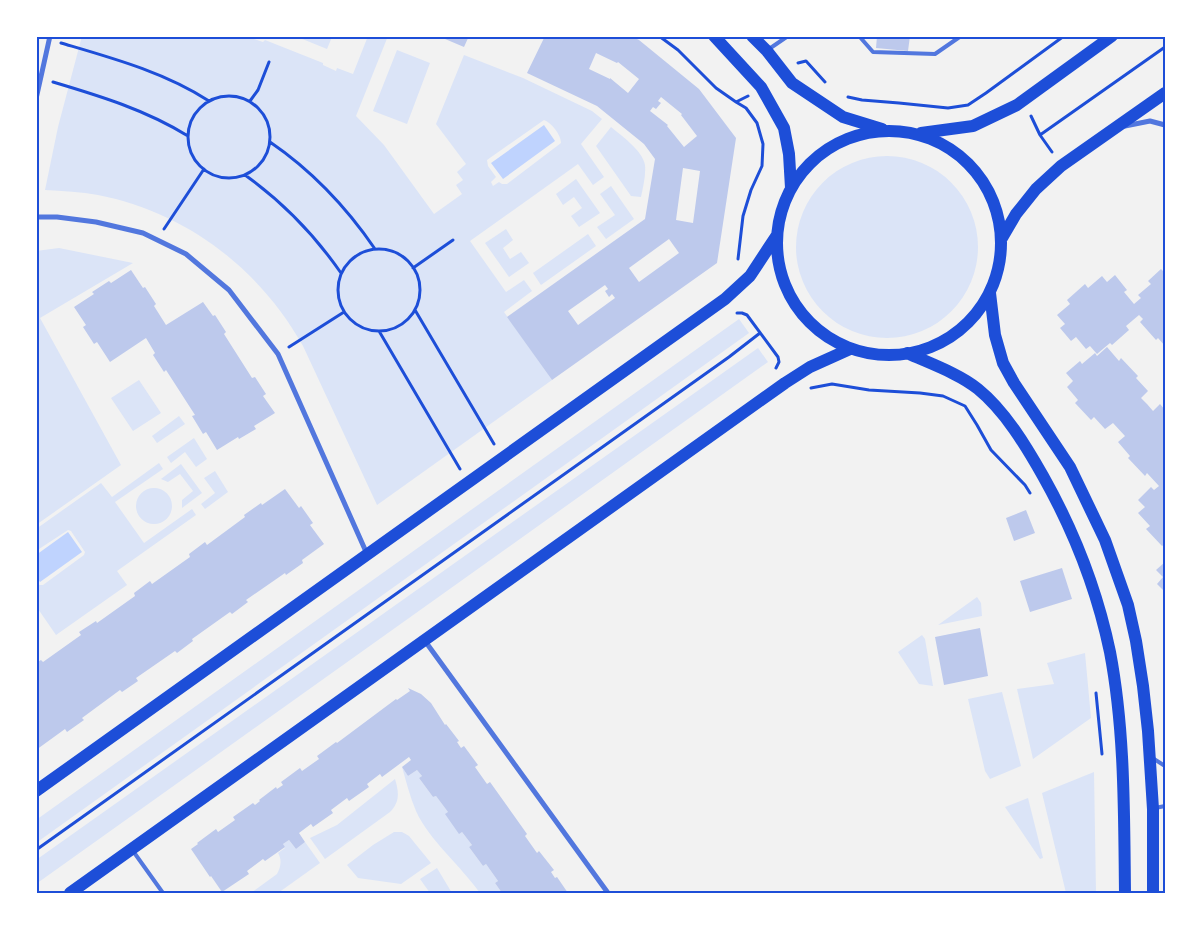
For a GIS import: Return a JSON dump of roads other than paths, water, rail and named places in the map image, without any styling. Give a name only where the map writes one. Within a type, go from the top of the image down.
[{"type":"main road","points":[[714,36],[761,87],[784,128],[789,154],[791,188]]},
{"type":"main road","points":[[752,36],[792,82],[843,117],[887,130],[918,134],[945,144],[968,162],[986,184],[997,210],[1002,238],[999,266],[990,293],[975,315],[956,333],[933,346],[907,353],[886,355],[850,350],[825,335],[807,319],[793,301],[783,280],[778,258],[777,234],[782,211],[791,188],[809,164],[831,146],[858,134],[887,130]]},
{"type":"main road","points":[[918,134],[973,126],[1016,105],[1112,36]]},
{"type":"main road","points":[[1002,238],[1016,214],[1061,166],[1165,93]]},
{"type":"main road","points":[[36,791],[725,299],[750,276],[777,234]]},
{"type":"main road","points":[[990,293],[995,336],[1003,363],[1014,383],[1070,467],[1092,512],[1128,605],[1143,686],[1150,757],[1159,808],[1153,893]]},
{"type":"main road","points":[[70,893],[785,383],[810,366],[850,350]]},
{"type":"main road","points":[[907,353],[960,377],[990,400],[1002,414],[1034,461],[1054,495],[1075,540],[1101,615],[1110,652],[1115,688],[1124,793],[1124,893]]},
{"type":"street","points":[[36,100],[50,38]]},
{"type":"street","points":[[1117,127],[1150,122],[1165,125]]},
{"type":"street","points":[[36,217],[57,217],[96,222],[143,234],[186,254],[229,290],[278,354],[367,554]]},
{"type":"street","points":[[425,640],[608,893]]},
{"type":"lane","points":[[767,51],[788,36]]},
{"type":"lane","points":[[859,36],[873,52],[935,54],[961,36]]},
{"type":"lane","points":[[1150,757],[1165,766]]},
{"type":"lane","points":[[132,849],[163,893]]},
{"type":"water","points":[[544,125],[555,141],[503,179],[491,163]]},
{"type":"water","points":[[68,532],[82,552],[40,582],[36,577],[36,555]]}]
